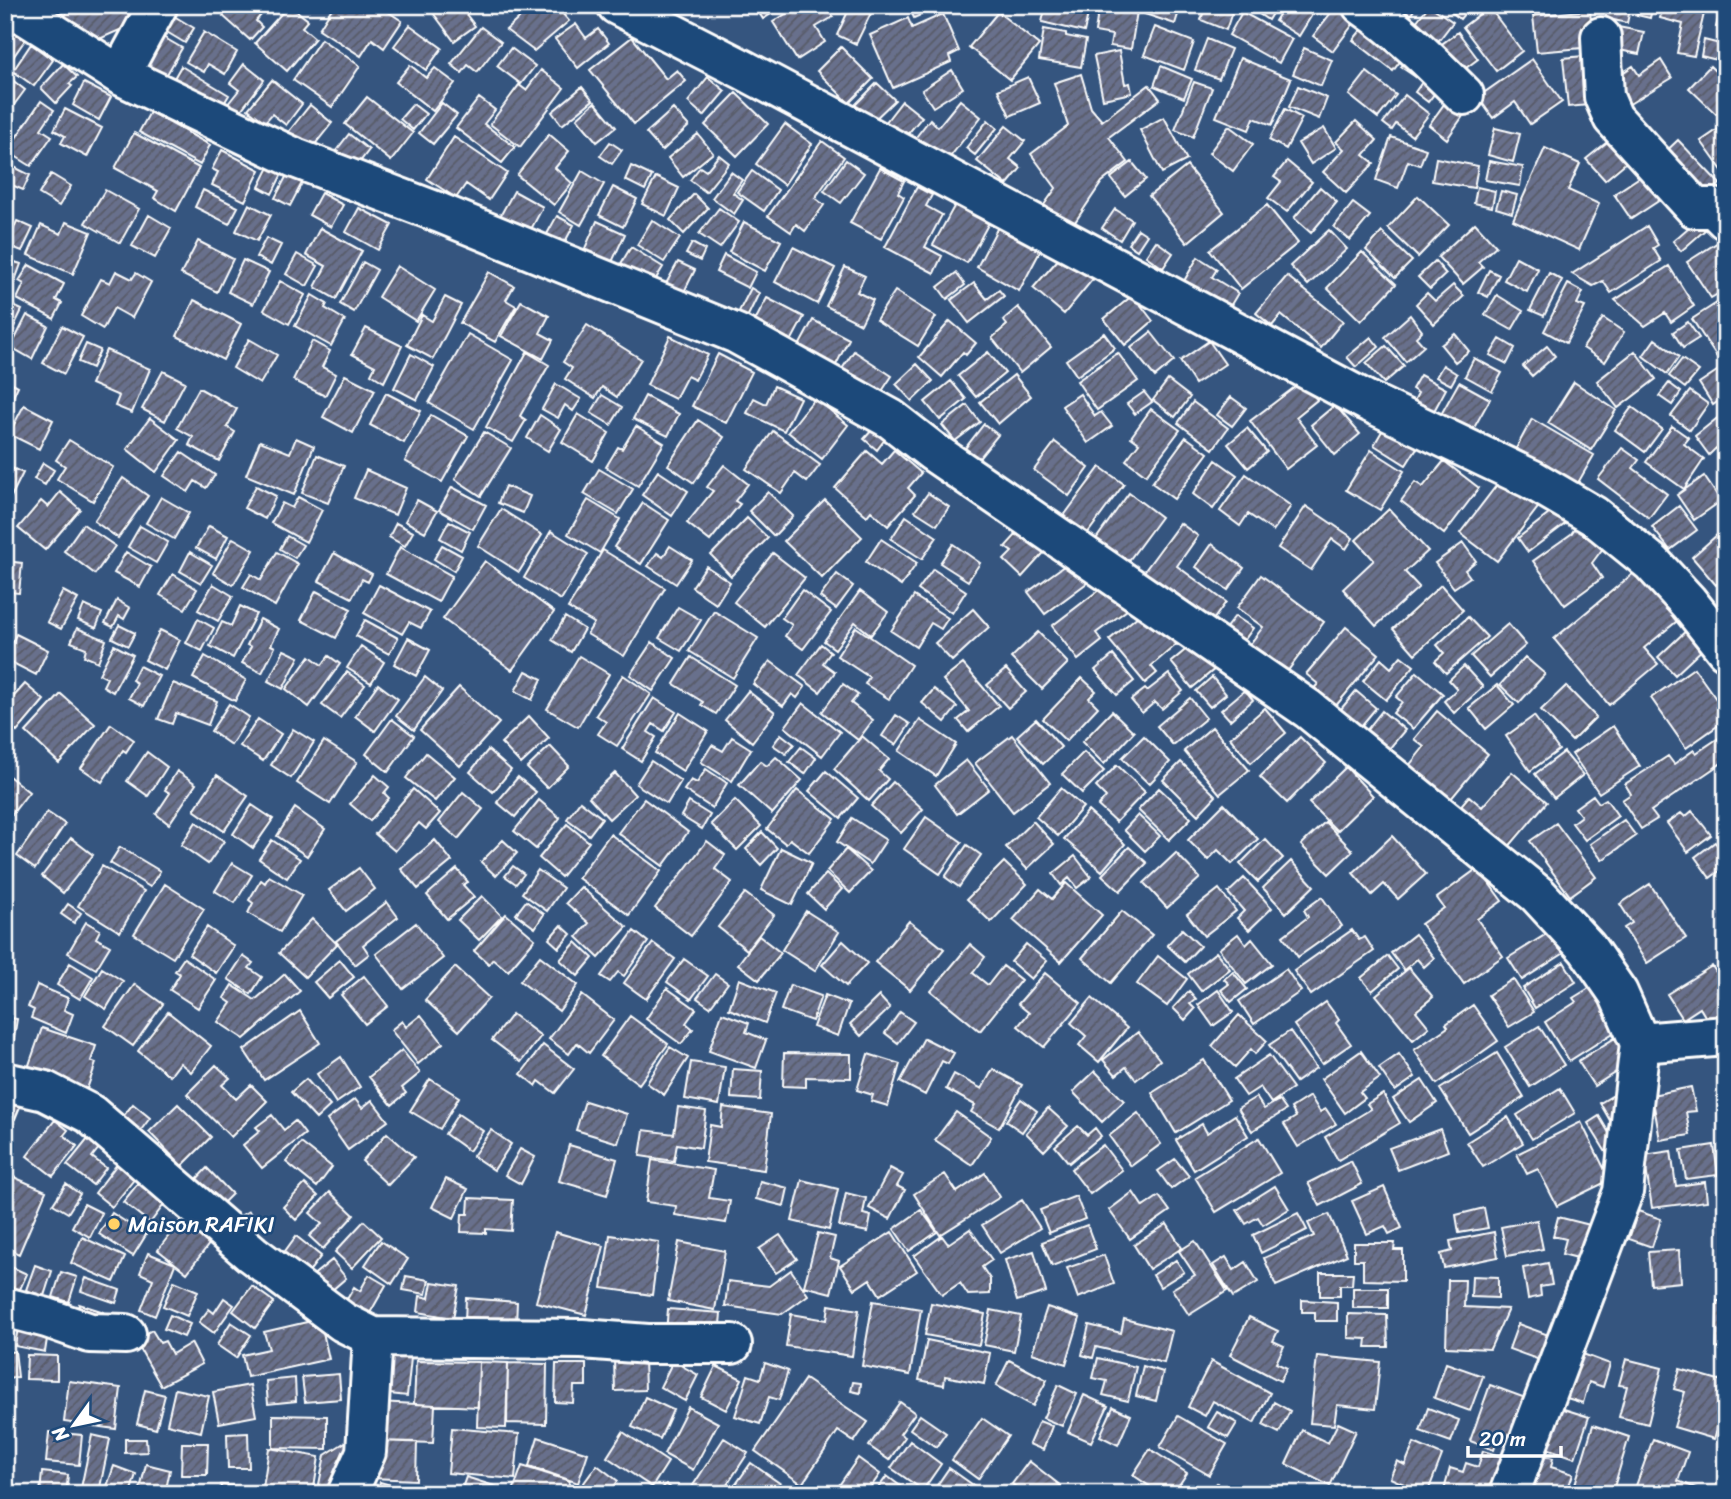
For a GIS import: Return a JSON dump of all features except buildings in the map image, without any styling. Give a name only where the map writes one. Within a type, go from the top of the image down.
[{"type":"street","points":[[9,5],[120,75],[295,158],[440,213],[737,334],[891,419],[932,451],[1308,709],[1538,895],[1587,948],[1618,993],[1640,1043],[1623,1192],[1509,1494]]},
{"type":"street","points":[[120,75],[158,5]]},
{"type":"street","points":[[617,5],[1367,401],[1531,479],[1594,516],[1652,563],[1688,602],[1726,650]]},
{"type":"street","points":[[1362,5],[1419,50],[1464,95]]},
{"type":"street","points":[[1601,37],[1604,97],[1613,118],[1695,208],[1714,208],[1726,220]]},
{"type":"street","points":[[1640,1043],[1726,1036]]},
{"type":"street","points":[[5,1082],[45,1091],[90,1114],[252,1254],[343,1322],[373,1337],[556,1338],[648,1344],[732,1344]]},
{"type":"street","points":[[5,1307],[90,1333],[127,1334]]},
{"type":"street","points":[[347,1494],[366,1452],[373,1337]]},
{"type":"place","name":"Maison RAFIKI","points":[[114,1224]]}]
